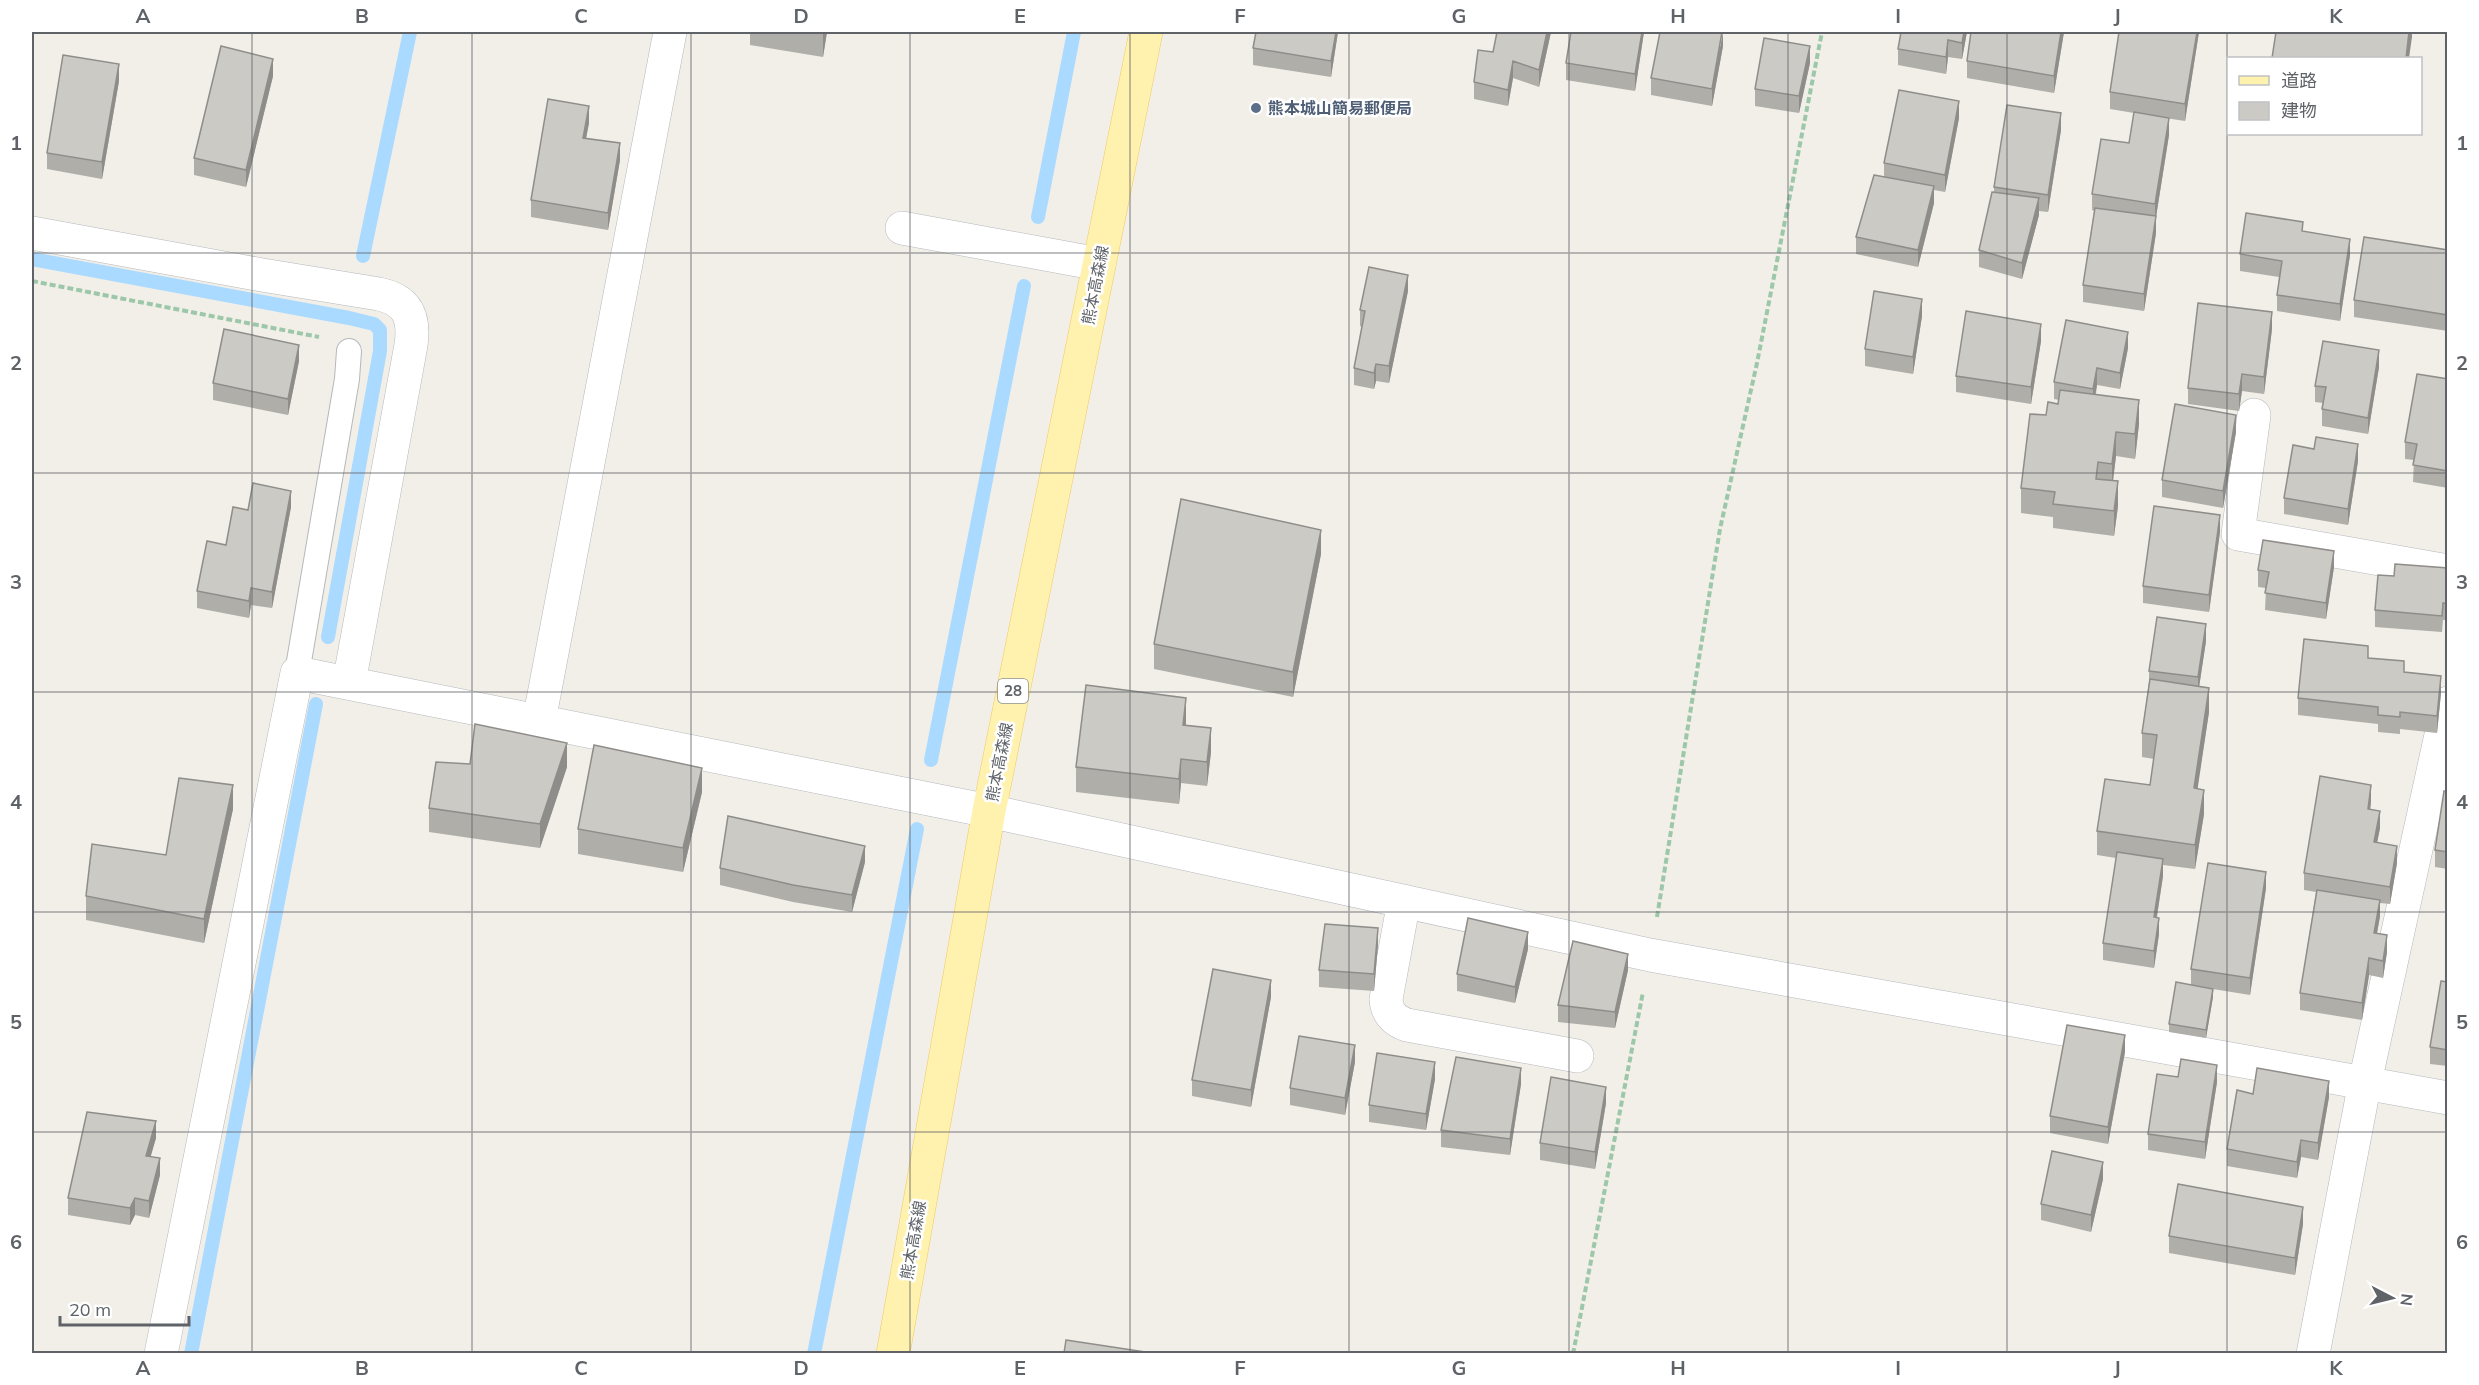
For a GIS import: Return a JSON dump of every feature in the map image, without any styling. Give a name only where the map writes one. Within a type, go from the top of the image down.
[{"type":"main road","name":"熊本高森線","points":[[893,1353],[989,811],[1146,32]]},
{"type":"street","points":[[539,721],[670,32]]},
{"type":"street","points":[[902,228],[1100,264]]},
{"type":"street","points":[[32,233],[379,294],[392,297],[403,305],[410,315],[413,330],[411,345],[349,683]]},
{"type":"street","points":[[2254,415],[2238,534],[2448,571]]},
{"type":"street","points":[[161,1353],[297,673],[989,811],[1650,955],[2448,1098]]},
{"type":"street","points":[[2313,1353],[2365,1082],[2448,703]]},
{"type":"street","points":[[1404,901],[1386,999],[1390,1016],[1407,1025],[1577,1056]]},
{"type":"lane","points":[[297,673],[347,380],[349,351]]},
{"type":"path","points":[[1573,1353],[1650,955],[1720,529],[1757,363],[1822,32]]},
{"type":"path","points":[[32,281],[326,339],[340,344],[349,351]]},
{"type":"building","points":[[1256,32],[1336,32],[1331,61],[1253,48]]},
{"type":"building","points":[[1497,32],[1547,32],[1539,70],[1513,61],[1508,90],[1474,82],[1478,50],[1493,52]]},
{"type":"building","points":[[1571,32],[1642,32],[1635,74],[1566,63]]},
{"type":"building","points":[[1660,32],[1722,32],[1712,89],[1651,78]]},
{"type":"building","points":[[1901,32],[1964,32],[1962,43],[1948,40],[1946,57],[1898,49]]},
{"type":"building","points":[[1971,32],[2061,32],[2054,76],[1967,61]]},
{"type":"building","points":[[2119,32],[2197,32],[2185,104],[2110,92]]},
{"type":"building","points":[[2276,32],[2409,32],[2406,57],[2272,57]]},
{"type":"building","points":[[1764,38],[1810,46],[1799,96],[1755,89]]},
{"type":"building","points":[[221,46],[273,59],[246,170],[194,158]]},
{"type":"building","points":[[63,55],[119,64],[102,162],[47,153]]},
{"type":"building","points":[[1899,90],[1959,101],[1945,175],[1884,163]]},
{"type":"building","points":[[548,99],[589,106],[583,138],[620,143],[608,213],[531,200]]},
{"type":"building","points":[[2007,105],[2061,113],[2048,195],[1994,187]]},
{"type":"building","points":[[2134,112],[2169,118],[2155,204],[2092,194],[2101,139],[2129,143]]},
{"type":"building","points":[[1874,175],[1934,186],[1918,250],[1856,237]]},
{"type":"building","points":[[1992,192],[2039,198],[2022,263],[1979,250]]},
{"type":"building","points":[[2095,208],[2156,216],[2144,294],[2083,285]]},
{"type":"building","points":[[2246,213],[2303,222],[2302,231],[2350,239],[2340,304],[2277,295],[2282,261],[2240,254]]},
{"type":"building","points":[[2364,237],[2448,250],[2448,315],[2354,300]]},
{"type":"building","points":[[1369,267],[1408,275],[1389,366],[1376,364],[1374,373],[1354,368],[1365,311],[1360,310]]},
{"type":"building","points":[[1874,291],[1922,299],[1913,357],[1865,349]]},
{"type":"building","points":[[2198,303],[2272,312],[2264,377],[2242,374],[2239,394],[2188,388]]},
{"type":"building","points":[[1966,311],[2041,324],[2031,387],[1956,376]]},
{"type":"building","points":[[2066,320],[2128,332],[2120,373],[2097,368],[2093,389],[2054,382]]},
{"type":"building","points":[[224,329],[299,345],[288,399],[213,383]]},
{"type":"building","points":[[2323,341],[2379,350],[2368,418],[2322,409],[2326,387],[2315,386]]},
{"type":"building","points":[[2417,374],[2448,379],[2448,471],[2413,465],[2417,444],[2405,442]]},
{"type":"building","points":[[2060,390],[2139,400],[2135,434],[2116,432],[2112,464],[2098,462],[2096,479],[2118,481],[2114,511],[2053,504],[2055,492],[2021,488],[2030,414],[2046,415],[2048,402],[2058,404]]},
{"type":"building","points":[[2175,404],[2236,415],[2223,491],[2162,480]]},
{"type":"building","points":[[2316,437],[2358,444],[2348,509],[2284,498],[2293,445],[2314,449]]},
{"type":"building","points":[[253,483],[291,491],[272,592],[251,588],[249,601],[197,591],[207,541],[226,545],[233,507],[248,510]]},
{"type":"building","points":[[1181,499],[1321,530],[1293,672],[1154,644]]},
{"type":"building","points":[[2154,506],[2220,515],[2209,595],[2143,586]]},
{"type":"building","points":[[2263,540],[2334,551],[2326,603],[2265,593],[2269,572],[2258,570]]},
{"type":"building","points":[[2395,564],[2448,568],[2448,604],[2443,603],[2442,616],[2375,610],[2378,575],[2394,576]]},
{"type":"building","points":[[2157,617],[2206,624],[2198,677],[2149,671]]},
{"type":"building","points":[[2304,639],[2368,646],[2368,658],[2404,661],[2404,672],[2441,676],[2437,716],[2400,712],[2400,717],[2378,715],[2378,707],[2298,698]]},
{"type":"building","points":[[2150,679],[2209,688],[2194,788],[2204,790],[2195,845],[2097,831],[2105,779],[2150,785],[2157,735],[2142,733]]},
{"type":"building","points":[[1086,685],[1186,698],[1183,725],[1211,728],[1207,762],[1181,759],[1179,779],[1076,767]]},
{"type":"building","points":[[475,724],[567,743],[540,824],[429,808],[436,762],[470,764]]},
{"type":"building","points":[[594,745],[702,768],[683,848],[578,829]]},
{"type":"building","points":[[2320,776],[2371,785],[2368,809],[2380,811],[2374,842],[2397,846],[2390,887],[2304,873]]},
{"type":"building","points":[[179,778],[233,785],[204,919],[86,896],[92,844],[166,855]]},
{"type":"building","points":[[2444,791],[2448,792],[2448,852],[2435,850]]},
{"type":"building","points":[[728,816],[865,846],[852,895],[793,885],[720,868]]},
{"type":"building","points":[[2117,852],[2163,859],[2154,917],[2159,918],[2154,951],[2103,943]]},
{"type":"building","points":[[2208,863],[2266,872],[2250,978],[2191,969]]},
{"type":"building","points":[[2317,890],[2380,900],[2374,933],[2387,935],[2383,961],[2369,958],[2362,1003],[2300,993]]},
{"type":"building","points":[[1468,918],[1528,932],[1515,987],[1457,974]]},
{"type":"building","points":[[1325,924],[1378,928],[1374,974],[1319,970]]},
{"type":"building","points":[[1573,941],[1628,954],[1615,1012],[1558,1005]]},
{"type":"building","points":[[1213,969],[1271,980],[1251,1090],[1192,1080]]},
{"type":"building","points":[[2441,981],[2448,982],[2448,1050],[2430,1047]]},
{"type":"building","points":[[2176,982],[2213,989],[2206,1030],[2169,1024]]},
{"type":"building","points":[[2067,1025],[2125,1035],[2108,1127],[2050,1116]]},
{"type":"building","points":[[1299,1036],[1355,1045],[1345,1098],[1290,1088]]},
{"type":"building","points":[[1377,1053],[1435,1062],[1426,1114],[1369,1105]]},
{"type":"building","points":[[1456,1057],[1521,1068],[1510,1139],[1441,1130]]},
{"type":"building","points":[[2181,1059],[2217,1065],[2205,1142],[2148,1134],[2157,1074],[2178,1077]]},
{"type":"building","points":[[2257,1068],[2329,1081],[2318,1143],[2301,1140],[2297,1162],[2227,1149],[2237,1090],[2253,1094]]},
{"type":"building","points":[[1551,1077],[1606,1087],[1595,1152],[1540,1143]]},
{"type":"building","points":[[87,1112],[156,1121],[146,1156],[160,1158],[149,1201],[135,1198],[130,1208],[68,1198]]},
{"type":"building","points":[[2052,1151],[2103,1162],[2091,1215],[2041,1204]]},
{"type":"building","points":[[2178,1184],[2303,1207],[2295,1258],[2169,1236]]},
{"type":"building","points":[[1066,1340],[1152,1353],[1064,1353]]},
{"type":"waterway","points":[[363,256],[410,32]]},
{"type":"waterway","points":[[1038,217],[1074,32]]},
{"type":"waterway","points":[[32,259],[349,318],[374,324],[380,330],[380,351],[328,637]]},
{"type":"waterway","points":[[931,760],[1024,286]]},
{"type":"waterway","points":[[191,1354],[316,704]]},
{"type":"waterway","points":[[814,1354],[917,829]]},
{"type":"place","name":"熊本城山簡易郵便局","points":[[1256,108]]}]
